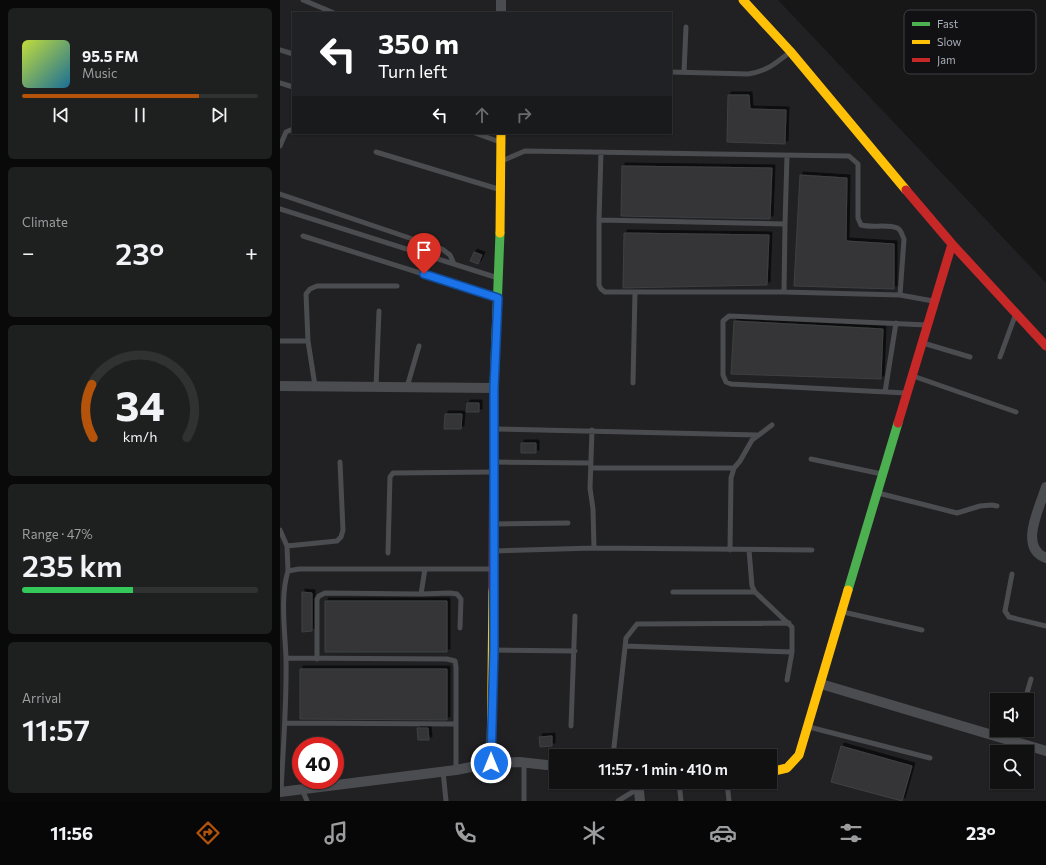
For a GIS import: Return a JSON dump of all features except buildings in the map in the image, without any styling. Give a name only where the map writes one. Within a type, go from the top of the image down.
[{"type":"street","points":[[501,0],[501,12]]},
{"type":"street","points":[[743,0],[790,51],[952,244],[1046,346]]},
{"type":"street","points":[[491,763],[494,650],[492,569],[493,430],[499,279],[501,138]]},
{"type":"street","points":[[777,771],[787,769],[794,763],[799,755],[952,244]]},
{"type":"street","points":[[280,386],[494,388]]},
{"type":"street","points":[[1046,487],[1031,536],[1032,544],[1036,552],[1046,558]]},
{"type":"street","points":[[820,684],[1046,751]]},
{"type":"street","points":[[344,784],[456,770],[491,763],[524,763],[549,765]]},
{"type":"street","points":[[280,792],[302,789]]},
{"type":"street","points":[[638,789],[640,801]]},
{"type":"lane","points":[[303,0],[332,12]]},
{"type":"lane","points":[[684,72],[686,28]]},
{"type":"lane","points":[[280,50],[292,54]]},
{"type":"lane","points":[[672,72],[758,73],[768,70],[790,51]]},
{"type":"lane","points":[[280,83],[292,87]]},
{"type":"lane","points":[[280,146],[286,132],[292,129]]},
{"type":"lane","points":[[480,134],[501,138]]},
{"type":"lane","points":[[501,161],[526,151],[849,156],[858,164],[858,218],[860,225],[867,227],[897,228],[901,231],[904,238],[900,295]]},
{"type":"lane","points":[[376,152],[501,190]]},
{"type":"lane","points":[[600,152],[599,285],[605,292],[784,292],[900,295],[934,301]]},
{"type":"lane","points":[[784,292],[787,156]]},
{"type":"lane","points":[[280,194],[442,250],[450,255],[454,264]]},
{"type":"lane","points":[[280,209],[499,279]]},
{"type":"lane","points":[[599,220],[785,224]]},
{"type":"lane","points":[[304,236],[498,298]]},
{"type":"lane","points":[[315,386],[308,341],[306,294],[310,289],[317,286],[397,286]]},
{"type":"lane","points":[[633,383],[635,292]]},
{"type":"lane","points":[[376,387],[379,311]]},
{"type":"lane","points":[[1000,357],[1016,313]]},
{"type":"lane","points":[[907,393],[731,384],[726,382],[723,375],[723,321],[728,316],[928,325]]},
{"type":"lane","points":[[885,392],[896,323]]},
{"type":"lane","points":[[280,341],[308,341]]},
{"type":"lane","points":[[922,343],[970,357]]},
{"type":"lane","points":[[408,387],[419,346]]},
{"type":"lane","points":[[912,376],[1016,412]]},
{"type":"lane","points":[[730,550],[731,478],[734,468],[757,435],[772,425]]},
{"type":"lane","points":[[493,430],[592,430],[757,435]]},
{"type":"lane","points":[[592,430],[591,466],[594,548]]},
{"type":"lane","points":[[811,458],[883,474]]},
{"type":"lane","points":[[287,546],[337,540],[341,537],[343,530],[340,462]]},
{"type":"lane","points":[[493,462],[591,466],[734,468]]},
{"type":"lane","points":[[388,552],[390,477],[393,473],[493,472]]},
{"type":"lane","points":[[877,492],[957,513],[980,506],[997,506]]},
{"type":"lane","points":[[493,524],[568,523]]},
{"type":"lane","points":[[280,530],[287,546],[288,571],[284,581],[282,619],[286,658],[282,700],[285,723],[280,792]]},
{"type":"lane","points":[[493,551],[594,548],[812,550]]},
{"type":"lane","points":[[749,550],[752,586],[755,592],[792,627],[792,652],[787,680]]},
{"type":"lane","points":[[288,571],[299,569],[492,569]]},
{"type":"lane","points":[[421,594],[425,569]]},
{"type":"lane","points":[[1012,574],[1005,611],[1009,617],[1046,626]]},
{"type":"lane","points":[[672,592],[755,592]]},
{"type":"lane","points":[[317,659],[317,599],[325,593],[457,594],[461,599],[460,628]]},
{"type":"lane","points":[[842,612],[922,630]]},
{"type":"lane","points":[[571,726],[575,651],[575,616]]},
{"type":"lane","points":[[614,749],[626,638],[637,624],[789,623]]},
{"type":"lane","points":[[625,646],[792,652]]},
{"type":"lane","points":[[494,650],[575,651]]},
{"type":"lane","points":[[286,658],[447,659],[454,661],[456,667],[456,770]]},
{"type":"lane","points":[[1028,693],[1031,679]]},
{"type":"lane","points":[[285,723],[456,724]]},
{"type":"lane","points":[[808,727],[930,758]]},
{"type":"lane","points":[[1014,741],[1015,737]]},
{"type":"lane","points":[[524,763],[524,801]]},
{"type":"lane","points":[[443,771],[446,801]]},
{"type":"lane","points":[[302,789],[306,801]]},
{"type":"lane","points":[[618,801],[633,789]]},
{"type":"lane","points":[[680,789],[681,801]]},
{"type":"lane","points":[[728,789],[729,801]]},
{"type":"shaded area","points":[[280,0],[778,0],[1046,283],[1046,801],[280,801]]},
{"type":"traffic: fast","points":[[494,386],[500,233]]},
{"type":"traffic: fast","points":[[848,590],[898,423]]},
{"type":"traffic: slow","points":[[743,0],[790,51],[906,190]]},
{"type":"traffic: slow","points":[[500,233],[501,134]]},
{"type":"traffic: slow","points":[[491,763],[493,590]]},
{"type":"traffic: slow","points":[[777,770],[787,768],[799,755],[848,590]]},
{"type":"traffic: jam","points":[[906,190],[952,244],[1046,346]]},
{"type":"traffic: jam","points":[[898,423],[952,244]]},
{"type":"traffic: jam","points":[[493,590],[494,386]]},
{"type":"route","points":[[424,274],[498,298],[494,388],[492,569],[494,650],[491,763]]}]
